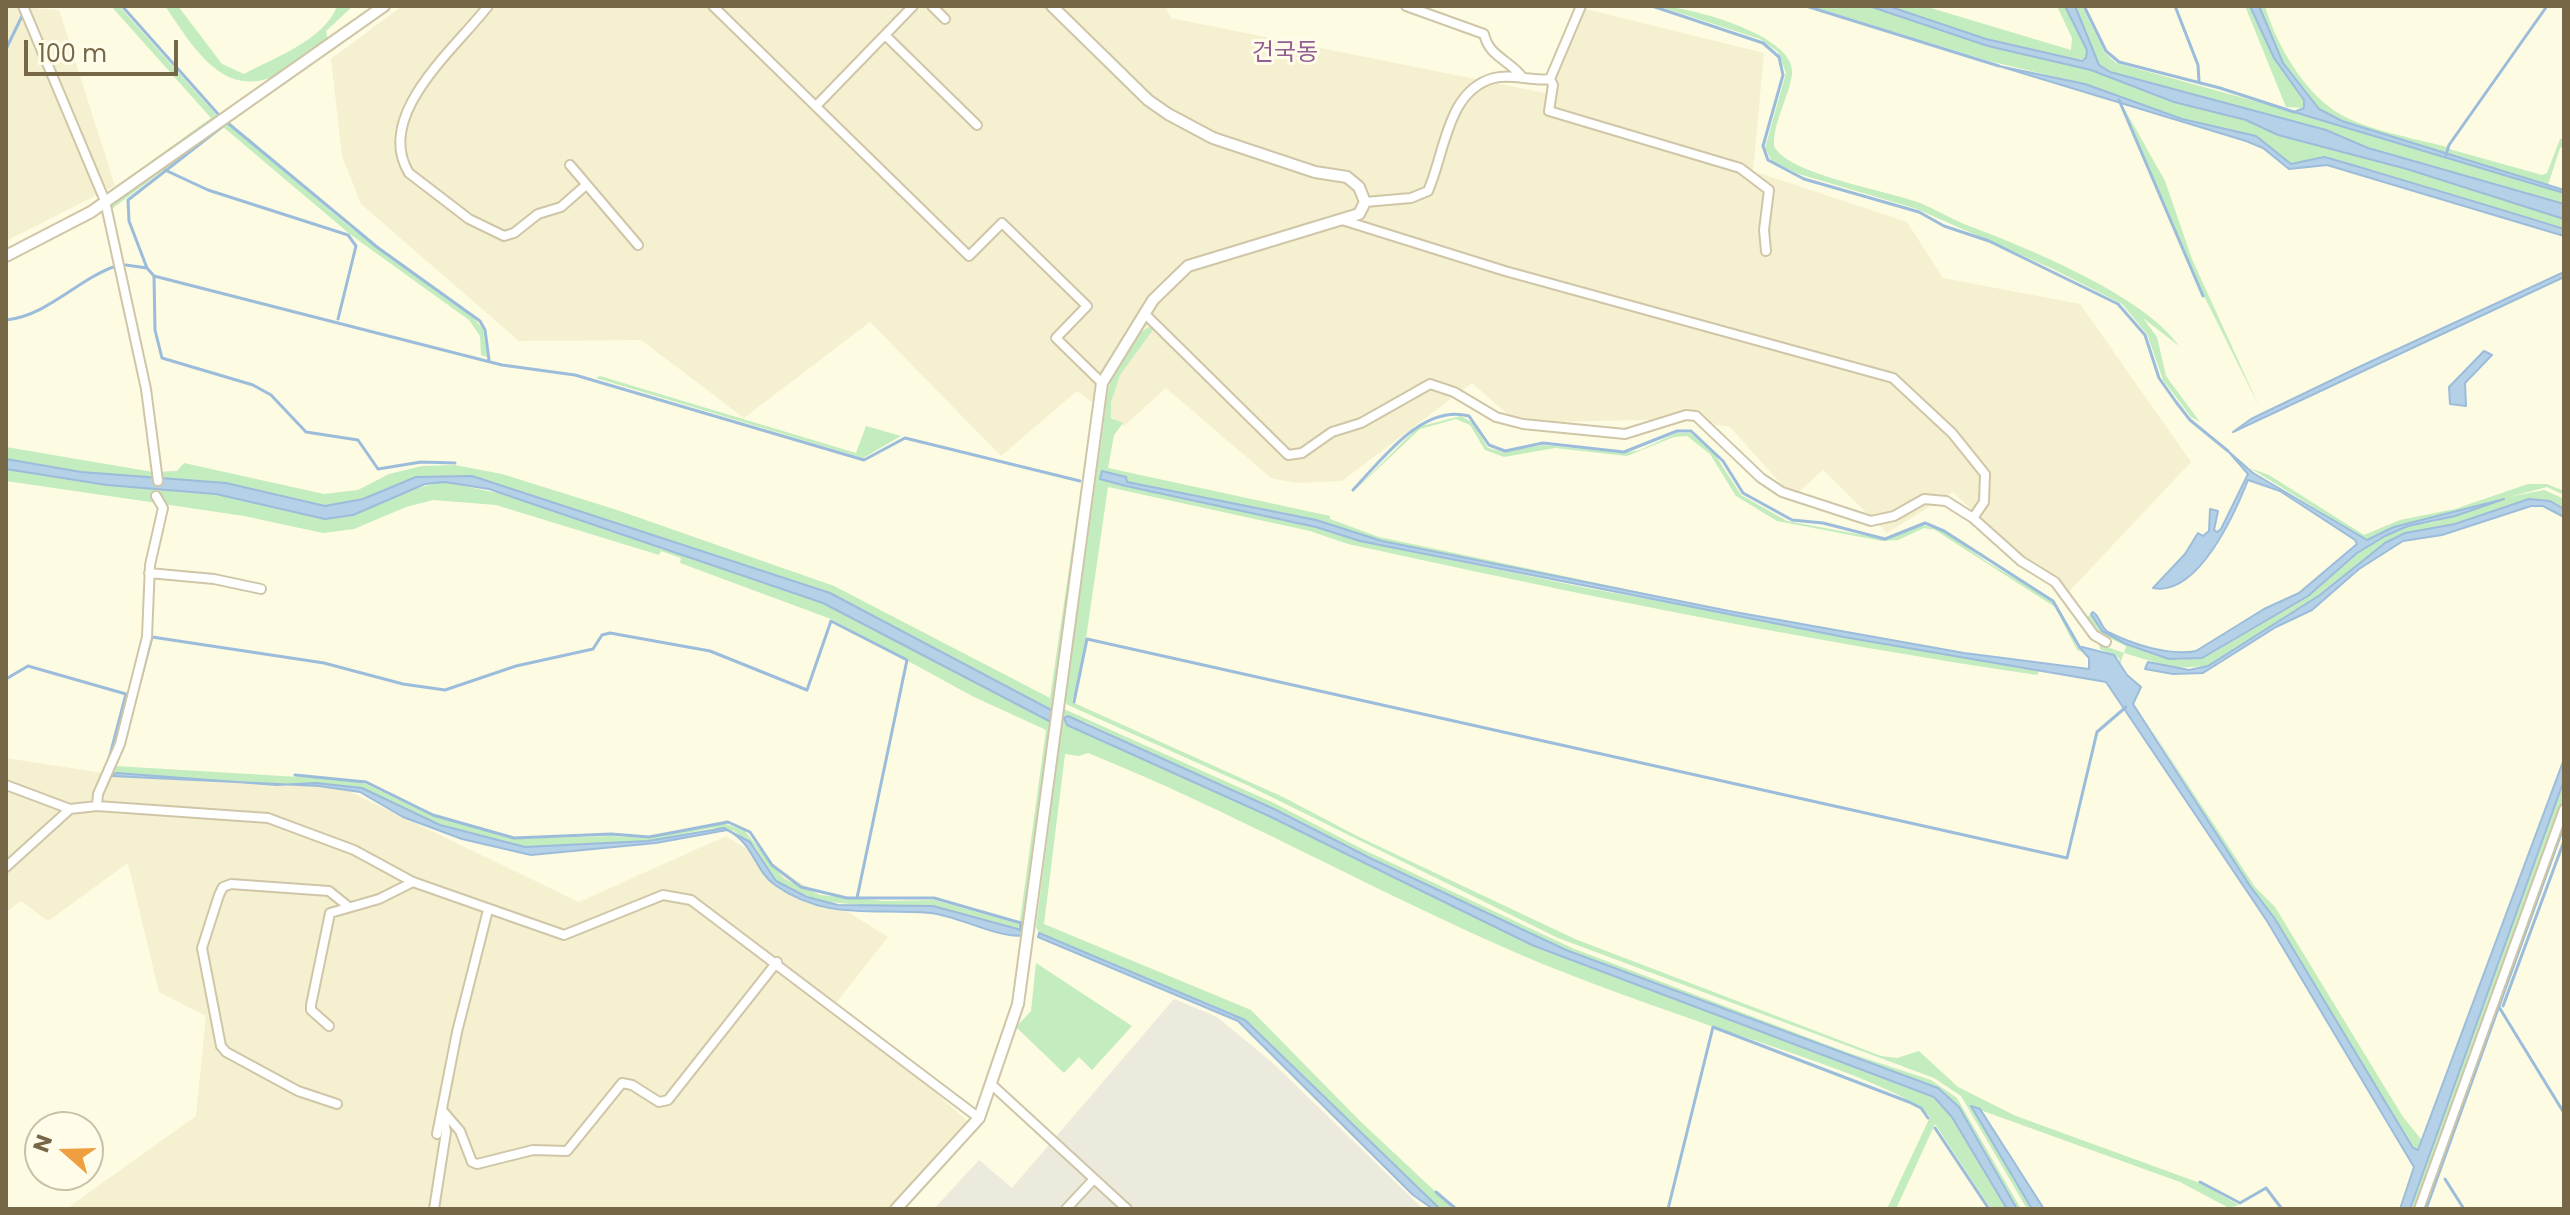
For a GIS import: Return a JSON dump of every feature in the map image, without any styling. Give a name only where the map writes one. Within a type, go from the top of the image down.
[{"type":"street","points":[[23,6],[105,201],[146,389],[158,481]]},
{"type":"street","points":[[6,256],[59,230],[105,201],[384,6]]},
{"type":"street","points":[[488,6],[417,93],[400,136],[403,163],[409,173],[469,219],[504,236],[514,233],[538,214],[561,207],[586,185]]},
{"type":"street","points":[[816,106],[913,6]]},
{"type":"street","points":[[932,6],[945,19]]},
{"type":"street","points":[[896,1209],[979,1118],[1018,1004],[1102,383],[1144,313],[1188,266],[1359,214],[1365,202],[1359,187],[1347,177],[1315,172],[1213,138],[1168,114],[1148,100],[1052,6]]},
{"type":"street","points":[[1406,6],[1484,34],[1492,53],[1513,65],[1523,78]]},
{"type":"street","points":[[1581,6],[1550,79],[1553,85],[1549,111],[1740,168],[1769,190],[1764,230],[1766,251]]},
{"type":"street","points":[[719,8],[969,256],[1002,223],[1087,306],[1056,338],[1102,383]]},
{"type":"street","points":[[885,35],[977,125]]},
{"type":"street","points":[[1365,202],[1411,198],[1428,191],[1457,106],[1469,93],[1495,77],[1550,79]]},
{"type":"street","points":[[570,165],[638,245]]},
{"type":"street","points":[[1342,220],[1505,271],[1893,378],[1952,433],[1985,474],[1984,502],[1973,518]]},
{"type":"street","points":[[1144,313],[1288,455],[1302,453],[1332,432],[1361,423],[1430,384],[1439,385],[1496,417],[1539,426],[1625,434],[1686,415],[1696,416],[1761,478],[1782,492],[1871,521],[1882,521],[1912,503],[1936,498],[1973,518],[2021,561],[2055,582],[2094,635],[2106,642]]},
{"type":"street","points":[[97,806],[98,794],[120,744],[147,637],[149,573],[163,508],[156,496]]},
{"type":"street","points":[[149,573],[214,579],[261,589]]},
{"type":"street","points":[[6,785],[70,809],[97,806],[268,818],[354,850],[413,882],[564,935],[654,898],[679,896],[701,905],[979,1118]]},
{"type":"street","points":[[6,867],[70,809]]},
{"type":"street","points":[[2419,1209],[2564,809]]},
{"type":"street","points":[[329,1026],[311,1010],[311,1005],[330,913],[379,899],[413,882]]},
{"type":"street","points":[[337,1104],[298,1091],[226,1052],[218,1035],[202,948],[219,895],[223,887],[231,884],[329,891],[349,907]]},
{"type":"street","points":[[437,1134],[457,1032],[488,910]]},
{"type":"street","points":[[442,1110],[460,1131],[472,1162],[477,1164],[533,1150],[567,1151],[622,1083],[632,1085],[659,1102],[668,1100],[777,962]]},
{"type":"street","points":[[991,1084],[1127,1209]]},
{"type":"street","points":[[434,1209],[446,1132],[442,1110]]},
{"type":"street","points":[[1066,1209],[1094,1179]]},
{"type":"shaded area","points":[[6,6],[59,10],[115,186],[6,241]]},
{"type":"shaded area","points":[[402,6],[1165,6],[1171,18],[1545,93],[1578,7],[1764,53],[1753,171],[1907,222],[1943,278],[2080,304],[2191,462],[2063,598],[1953,492],[1887,533],[1823,470],[1793,497],[1730,427],[1683,419],[1549,422],[1510,416],[1472,383],[1342,481],[1296,483],[1271,478],[1166,388],[1124,426],[1077,391],[1001,456],[870,322],[744,418],[641,340],[519,341],[361,204],[342,156],[331,59]]},
{"type":"shaded area","points":[[6,758],[136,778],[342,788],[579,902],[726,836],[888,937],[836,1003],[975,1128],[902,1209],[66,1209],[91,1191],[104,1191],[104,1182],[196,1116],[206,1016],[159,992],[128,863],[48,921],[21,901],[6,912]]},
{"type":"shaded area","points":[[1174,999],[1217,1017],[1274,1064],[1423,1209],[934,1209],[979,1160],[1012,1188]]},
{"type":"green space","points":[[111,6],[119,6],[219,118],[107,193],[211,118]]},
{"type":"green space","points":[[165,6],[178,6],[222,64],[244,74],[310,38],[331,18],[337,6],[353,6],[326,31],[328,40],[285,71],[252,82],[235,79],[207,62]]},
{"type":"green space","points":[[1658,6],[1692,11],[1738,25],[1777,47],[1789,60],[1792,74],[1774,137],[1774,146],[1782,156],[1817,173],[1926,205],[1958,222],[2080,274],[2139,309],[2162,327],[2179,346],[2143,318],[2157,337],[2166,376],[2200,422],[2191,417],[2163,380],[2147,334],[2122,304],[2053,269],[1917,209],[1799,174],[1772,161],[1765,148],[1786,73],[1778,52],[1760,39]]},
{"type":"green space","points":[[1811,6],[1869,6],[1988,46],[2091,70],[2174,102],[2246,120],[2278,135],[2407,169],[2564,219],[2564,229],[2344,163],[2291,164],[2256,136],[2182,119],[2085,84],[1989,61]]},
{"type":"green space","points":[[1888,6],[1924,6],[2071,50],[2072,38],[2057,6],[2065,6],[2087,50],[2086,58],[2074,60],[2023,49]]},
{"type":"green space","points":[[2075,6],[2082,6],[2105,53],[2116,63],[2313,117],[2564,193],[2564,204],[2368,148],[2326,130],[2110,72],[2099,66]]},
{"type":"green space","points":[[2245,6],[2250,6],[2274,58],[2304,100],[2304,108],[2286,107]]},
{"type":"green space","points":[[2259,6],[2265,6],[2275,33],[2298,73],[2328,106],[2368,126],[2447,147],[2445,154],[2342,121],[2319,109],[2283,63]]},
{"type":"green space","points":[[2120,101],[2165,181],[2192,259],[2259,406],[2204,296]]},
{"type":"green space","points":[[224,121],[351,228],[473,317],[483,329],[487,357],[481,355],[480,336],[469,320],[351,235],[222,126],[109,211],[109,205]]},
{"type":"green space","points":[[2560,139],[2564,139],[2564,146],[2560,148],[2548,185],[2448,155],[2449,149],[2542,175],[2547,173]]},
{"type":"green space","points":[[1150,327],[1155,327],[1120,375],[1111,402],[1111,418],[1123,423],[1114,435],[1108,468],[1330,516],[1330,519],[1379,537],[1729,611],[1382,541],[1330,524],[1101,479],[1316,527],[1360,541],[1587,588],[2039,671],[2037,675],[1950,662],[1691,616],[1348,544],[1310,531],[1108,487],[1081,673],[1072,702],[1283,797],[1357,836],[1575,939],[1881,1056],[1897,1058],[1919,1051],[1958,1087],[2016,1116],[2200,1183],[2239,1205],[2229,1208],[2180,1182],[1972,1107],[2032,1209],[2027,1209],[1961,1096],[1934,1078],[1558,938],[1249,786],[1068,705],[1065,702],[1108,391],[1128,345]]},
{"type":"green space","points":[[600,376],[856,453],[866,426],[901,436],[863,458],[596,378]]},
{"type":"green space","points":[[1094,399],[1098,404],[1055,712],[830,593],[472,476],[416,477],[363,499],[325,506],[226,483],[81,472],[6,459],[6,447],[153,472],[177,471],[184,463],[324,494],[358,490],[389,474],[422,466],[455,465],[502,474],[617,510],[834,586],[1050,698]]},
{"type":"green space","points":[[1461,416],[1473,423],[1488,448],[1503,452],[1544,445],[1622,453],[1640,450],[1677,433],[1690,433],[1712,450],[1741,495],[1787,521],[1884,539],[1923,525],[1947,533],[1987,562],[2047,597],[2061,612],[2078,649],[2088,654],[2077,650],[2055,607],[1935,530],[1924,528],[1898,540],[1882,541],[1777,521],[1736,496],[1710,454],[1687,436],[1674,437],[1627,456],[1555,448],[1504,457],[1485,450],[1470,425],[1456,419],[1420,429],[1352,493],[1418,427]]},
{"type":"green space","points":[[2250,468],[2269,475],[2364,535],[2400,520],[2455,509],[2528,484],[2547,484],[2564,491],[2564,495],[2547,487],[2509,497],[2544,490],[2564,499],[2564,509],[2550,501],[2529,499],[2385,543],[2320,595],[2208,666],[2174,668],[2124,653],[2126,646],[2101,634],[2087,617],[2091,614],[2102,631],[2158,656],[2181,660],[2212,653],[2308,596],[2357,553],[2385,536],[2408,526],[2434,522],[2503,498],[2394,527],[2367,540]]},
{"type":"green space","points":[[6,469],[107,485],[153,488],[157,503],[6,481]]},
{"type":"green space","points":[[445,482],[516,497],[823,603],[1053,723],[1025,931],[1021,930],[1020,921],[1046,730],[974,697],[831,619],[680,563],[681,558],[661,551],[659,555],[496,505],[433,500],[406,507],[354,529],[323,533],[244,516],[163,504],[158,488],[216,494],[325,519],[356,513],[414,490]]},
{"type":"green space","points":[[2099,644],[2124,653],[2120,664],[2119,658],[2100,649]]},
{"type":"green space","points":[[1064,709],[1274,803],[1364,850],[1572,948],[1846,1052],[1931,1080],[1957,1098],[2021,1209],[2017,1209],[1959,1110],[1938,1088],[1566,950],[1085,722],[1067,725],[1269,816],[1532,945],[1934,1097],[1952,1117],[2007,1209],[1991,1209],[1935,1124],[1896,1209],[1887,1209],[1930,1117],[1917,1105],[1892,1092],[1544,964],[1443,920],[1140,775],[1088,753],[1079,756],[1065,754],[1044,924],[1251,1010],[1361,1122],[1454,1209],[1440,1209],[1245,1020],[1039,933],[1036,927]]},
{"type":"green space","points":[[2148,724],[2255,887],[2275,907],[2403,1117],[2424,1143],[2419,1150],[2413,1148],[2275,919],[2250,886]]},
{"type":"green space","points":[[115,766],[349,780],[366,784],[433,816],[514,839],[649,838],[719,822],[744,830],[784,879],[820,895],[884,901],[934,900],[1019,924],[1018,930],[933,906],[891,908],[819,901],[776,881],[755,847],[734,831],[712,828],[648,841],[525,847],[440,825],[362,788],[316,783],[277,785],[111,774]]},
{"type":"green space","points":[[2564,780],[2564,803],[2417,1209],[2410,1209]]},
{"type":"green space","points":[[1036,963],[1132,1026],[1092,1070],[1079,1057],[1064,1073],[1016,1027],[1031,1011]]},
{"type":"water","points":[[1869,6],[1888,6],[1986,39],[2082,61],[2086,58],[2087,50],[2065,6],[2075,6],[2099,65],[2110,72],[2326,130],[2368,148],[2564,204],[2564,219],[2407,169],[2278,135],[2246,120],[2174,102],[2091,70],[1988,46]]},
{"type":"water","points":[[2250,6],[2259,6],[2283,63],[2319,109],[2342,121],[2564,190],[2564,193],[2294,112],[2304,108],[2304,100],[2274,58]]},
{"type":"water","points":[[1999,66],[2085,84],[2182,119],[2256,136],[2291,164],[2324,157],[2332,159],[2564,229],[2564,236],[2327,165],[2289,169],[2263,148],[2246,141]]},
{"type":"water","points":[[2564,272],[2564,277],[2233,432],[2251,419]]},
{"type":"water","points":[[2484,351],[2492,355],[2465,383],[2466,406],[2450,404],[2449,387]]},
{"type":"water","points":[[2228,451],[2253,473],[2367,540],[2394,527],[2504,499],[2455,516],[2408,526],[2385,536],[2357,553],[2308,596],[2202,658],[2169,659],[2126,644],[2102,631],[2091,614],[2093,612],[2105,630],[2128,641],[2162,650],[2196,651],[2264,609],[2299,593],[2357,544],[2280,491],[2248,480],[2224,531],[2199,566],[2185,580],[2169,587],[2153,588],[2185,554],[2198,533],[2203,536],[2209,531],[2210,509],[2218,511],[2214,530],[2217,532],[2221,529],[2248,474]]},
{"type":"water","points":[[6,459],[81,472],[226,483],[325,506],[363,499],[416,477],[472,476],[830,593],[1055,712],[1053,723],[823,603],[489,489],[445,482],[425,484],[353,515],[325,519],[216,494],[107,485],[6,469]]},
{"type":"water","points":[[1102,471],[1126,477],[1127,482],[1316,520],[1382,541],[1729,611],[1964,653],[2089,669],[2089,658],[2080,648],[2114,655],[2127,675],[2141,687],[2133,704],[2250,886],[2275,919],[2413,1148],[2418,1150],[2564,759],[2564,780],[2410,1209],[2400,1209],[2414,1167],[2267,921],[2106,682],[1844,637],[1360,541],[1316,527],[1100,479]]},
{"type":"water","points":[[2529,499],[2550,501],[2564,509],[2564,517],[2543,506],[2531,506],[2442,535],[2403,541],[2359,569],[2312,610],[2276,627],[2203,673],[2173,674],[2145,669],[2148,662],[2189,670],[2208,666],[2320,595],[2385,543],[2405,533],[2455,524]]},
{"type":"water","points":[[1068,716],[1274,809],[1566,950],[1938,1088],[1959,1107],[2017,1209],[2007,1209],[1952,1117],[1934,1097],[1532,945],[1269,816],[1067,725],[1064,718]]},
{"type":"water","points":[[116,773],[238,782],[111,776]]},
{"type":"water","points":[[316,783],[362,788],[440,825],[525,847],[648,841],[724,828],[750,842],[776,881],[807,897],[838,905],[933,906],[1025,931],[1025,935],[1003,934],[930,913],[850,911],[813,904],[768,879],[749,849],[727,830],[656,843],[531,855],[462,839],[403,817],[360,792],[287,784]]},
{"type":"water","points":[[1039,933],[1245,1020],[1440,1209],[1433,1209],[1413,1195],[1238,1021],[1038,937]]},
{"type":"water","points":[[1971,1106],[1980,1109],[2044,1209],[2032,1209]]},
{"type":"waterway","points":[[122,6],[218,114]]},
{"type":"waterway","points":[[1652,6],[1763,43],[1779,57],[1783,75],[1763,146],[1768,160],[1804,179],[1919,212],[1944,226],[1989,241],[2118,304],[2145,335],[2159,378],[2176,402],[2190,420],[2228,451]]},
{"type":"waterway","points":[[1806,6],[1999,66]]},
{"type":"waterway","points":[[2084,6],[2106,51],[2119,62],[2220,88],[2294,112]]},
{"type":"waterway","points":[[2175,6],[2198,65],[2199,81]]},
{"type":"waterway","points":[[2446,155],[2449,145],[2547,6]]},
{"type":"waterway","points":[[6,49],[23,14]]},
{"type":"waterway","points":[[2119,100],[2203,296]]},
{"type":"waterway","points":[[229,124],[377,247],[480,321],[485,330],[489,360]]},
{"type":"waterway","points":[[147,268],[129,221],[128,200],[223,126]]},
{"type":"waterway","points":[[165,170],[208,190],[348,235],[356,246],[338,319]]},
{"type":"waterway","points":[[126,265],[147,268],[154,276],[502,365],[575,375],[864,460],[905,438],[1080,481]]},
{"type":"waterway","points":[[6,320],[35,312],[116,266]]},
{"type":"waterway","points":[[154,276],[155,330],[162,358],[253,385],[271,395],[306,432],[358,440],[378,469],[421,462],[455,463]]},
{"type":"waterway","points":[[1353,490],[1404,437],[1435,418],[1452,414],[1469,416],[1489,445],[1505,451],[1543,443],[1624,452],[1677,431],[1691,431],[1723,461],[1743,493],[1792,520],[1823,523],[1885,539],[1925,523],[1944,531],[2053,601],[2080,648]]},
{"type":"waterway","points":[[140,682],[152,637],[324,663],[403,684],[445,690],[516,666],[593,649],[602,635],[610,633],[710,651],[807,690],[831,621],[907,660],[857,898]]},
{"type":"waterway","points":[[1074,702],[1087,639],[2067,858],[2097,732],[2126,707]]},
{"type":"waterway","points":[[6,679],[28,666],[126,694],[109,759]]},
{"type":"waterway","points":[[295,775],[366,782],[433,815],[514,838],[611,834],[649,837],[728,822],[750,832],[772,865],[801,887],[847,898],[934,898],[1021,923],[1020,930]]},
{"type":"waterway","points":[[2426,1209],[2564,825]]},
{"type":"waterway","points":[[2503,1006],[2564,841]]},
{"type":"waterway","points":[[2499,1007],[2564,1113]]},
{"type":"waterway","points":[[1668,1209],[1713,1027],[1909,1102],[1921,1108],[1928,1118]]},
{"type":"waterway","points":[[1935,1128],[1989,1209]]},
{"type":"waterway","points":[[2445,1179],[2464,1209]]},
{"type":"waterway","points":[[2200,1182],[2240,1203],[2266,1188],[2282,1209]]},
{"type":"waterway","points":[[1436,1192],[1456,1209]]},
{"type":"district","name":"건국동","points":[[1285,54]]}]
